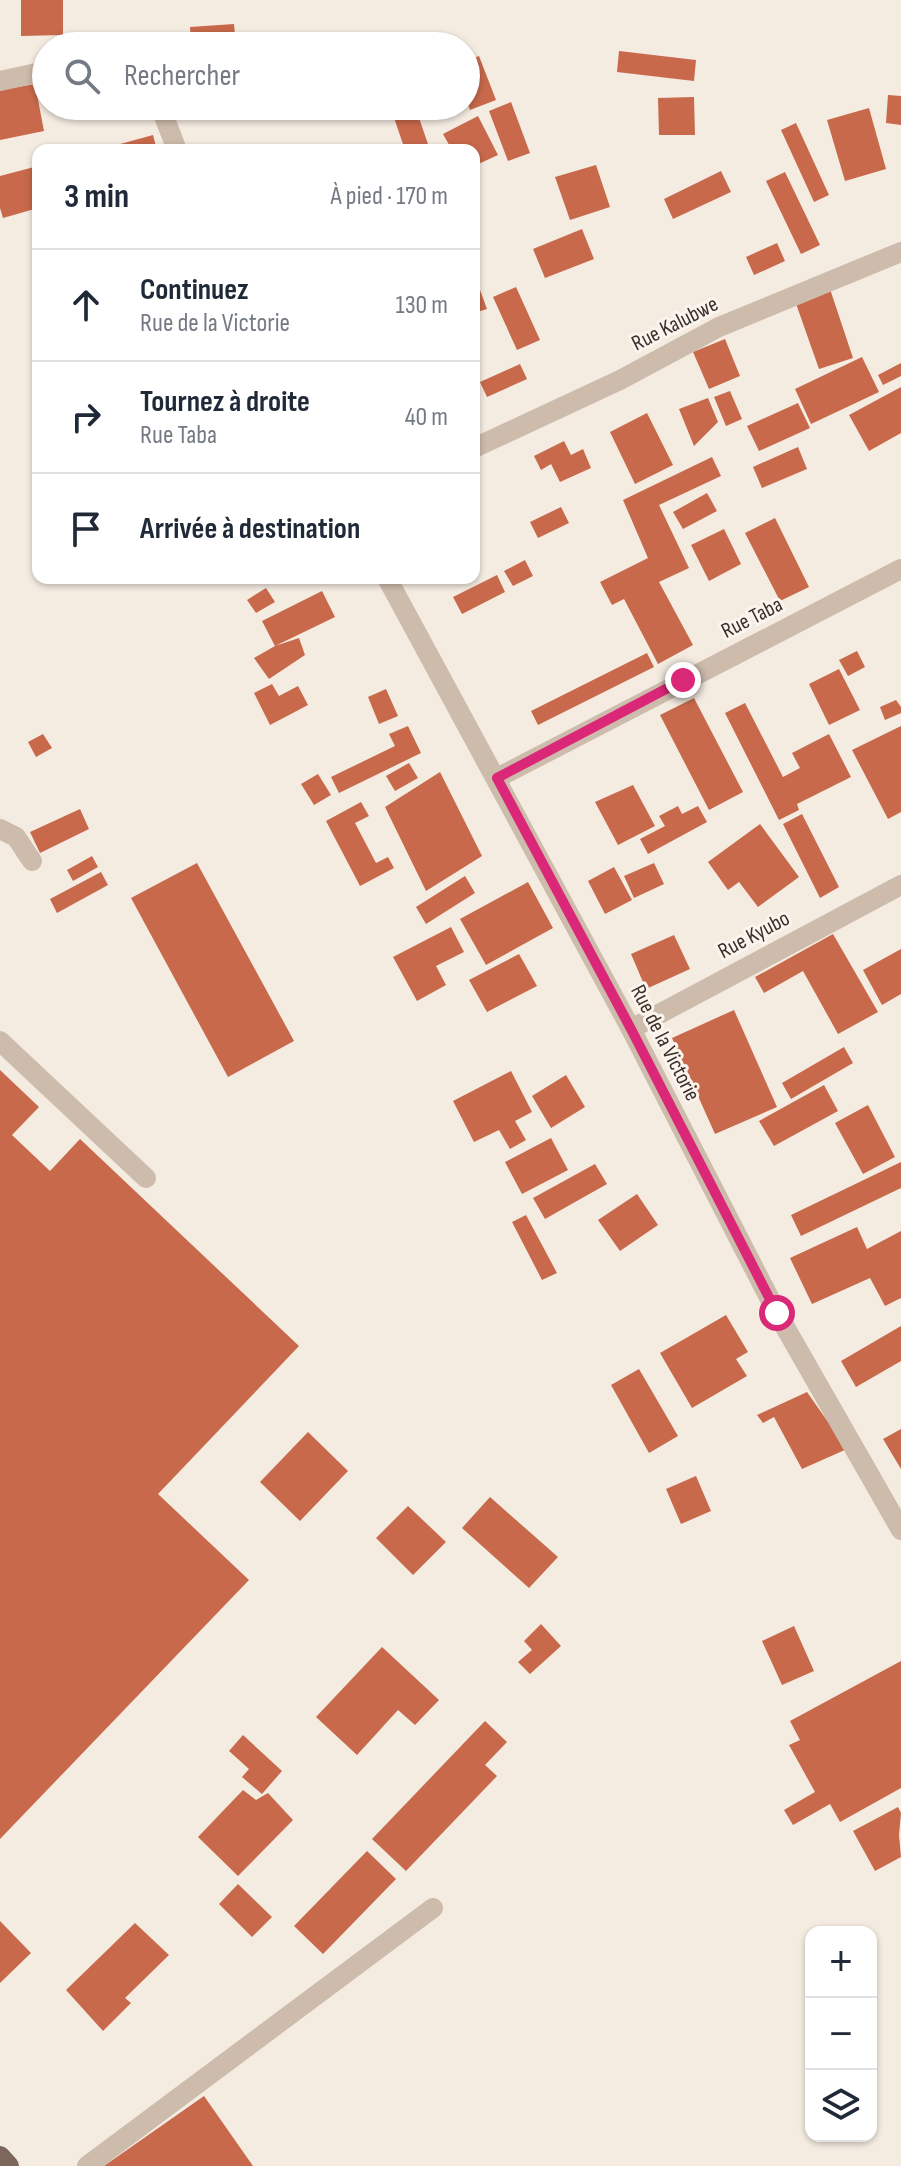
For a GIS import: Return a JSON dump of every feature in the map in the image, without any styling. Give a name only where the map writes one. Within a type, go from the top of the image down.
[{"type":"main road","points":[[0,2156],[9,2166]]},
{"type":"street","points":[[0,81],[32,74]]},
{"type":"street","points":[[165,120],[175,144]]},
{"type":"street","name":"Rue Kalubwe","points":[[480,445],[620,380],[719,327],[901,252]]},
{"type":"street","name":"Rue Taba","points":[[497,778],[901,569]]},
{"type":"street","name":"Rue de la Victorie","points":[[390,584],[631,1029],[777,1313],[894,1497],[901,1530]]},
{"type":"street","points":[[0,829],[16,837],[32,861]]},
{"type":"street","name":"Rue Kyubo","points":[[631,1029],[901,885]]},
{"type":"street","points":[[0,1041],[146,1178]]},
{"type":"street","points":[[87,2166],[433,1908]]},
{"type":"building","points":[[21,0],[63,0],[63,32],[32,32],[32,36],[21,36]]},
{"type":"building","points":[[234,24],[235,32],[190,32],[190,27]]},
{"type":"building","points":[[619,51],[696,60],[694,81],[617,72]]},
{"type":"building","points":[[480,59],[496,100],[480,106]]},
{"type":"building","points":[[32,85],[32,120],[42,120],[44,131],[0,140],[0,90]]},
{"type":"building","points":[[888,95],[901,96],[901,125],[886,123]]},
{"type":"building","points":[[694,97],[695,135],[659,135],[658,98]]},
{"type":"building","points":[[511,102],[530,153],[508,161],[489,111]]},
{"type":"building","points":[[869,108],[886,169],[845,181],[827,120]]},
{"type":"building","points":[[395,120],[420,120],[428,144],[403,144]]},
{"type":"building","points":[[470,120],[480,120],[498,155],[480,163],[480,144],[449,144],[443,134]]},
{"type":"building","points":[[796,123],[829,195],[814,202],[781,130]]},
{"type":"building","points":[[153,135],[155,144],[120,144]]},
{"type":"building","points":[[596,165],[610,207],[570,220],[555,177]]},
{"type":"building","points":[[32,168],[32,210],[3,218],[0,176]]},
{"type":"building","points":[[721,171],[731,192],[673,219],[664,199]]},
{"type":"building","points":[[785,172],[820,245],[801,254],[766,181]]},
{"type":"building","points":[[582,229],[594,259],[545,278],[533,249]]},
{"type":"building","points":[[777,243],[785,261],[754,275],[746,257]]},
{"type":"building","points":[[829,286],[853,358],[819,369],[794,298]]},
{"type":"building","points":[[516,287],[540,340],[517,350],[493,297]]},
{"type":"building","points":[[480,290],[487,309],[480,311]]},
{"type":"building","points":[[725,339],[740,376],[709,389],[693,352]]},
{"type":"building","points":[[862,357],[879,392],[811,424],[795,389]]},
{"type":"building","points":[[901,363],[901,376],[883,385],[878,375]]},
{"type":"building","points":[[520,364],[527,379],[487,397],[480,382]]},
{"type":"building","points":[[901,387],[901,433],[869,451],[849,415]]},
{"type":"building","points":[[730,391],[742,419],[726,426],[714,397]]},
{"type":"building","points":[[708,398],[718,422],[694,446],[679,409]]},
{"type":"building","points":[[798,403],[810,428],[759,451],[747,426]]},
{"type":"building","points":[[647,413],[673,465],[635,484],[610,432]]},
{"type":"building","points":[[564,441],[571,455],[583,449],[591,468],[560,482],[551,464],[541,470],[534,456]]},
{"type":"building","points":[[798,447],[807,469],[762,488],[753,467]]},
{"type":"building","points":[[712,457],[721,476],[659,505],[689,568],[659,582],[693,645],[658,664],[624,599],[612,605],[600,582],[648,558],[623,500]]},
{"type":"building","points":[[707,493],[717,511],[683,529],[673,512]]},
{"type":"building","points":[[561,507],[569,523],[538,538],[530,522]]},
{"type":"building","points":[[775,518],[809,587],[780,601],[745,533]]},
{"type":"building","points":[[724,529],[741,564],[709,581],[691,545]]},
{"type":"building","points":[[525,560],[533,576],[513,586],[504,571]]},
{"type":"building","points":[[497,575],[505,592],[462,614],[453,597]]},
{"type":"building","points":[[266,588],[275,602],[256,613],[247,600]]},
{"type":"building","points":[[322,591],[335,617],[275,646],[262,621]]},
{"type":"building","points":[[299,638],[305,655],[269,679],[254,658],[275,646]]},
{"type":"building","points":[[857,651],[865,667],[848,676],[839,660]]},
{"type":"building","points":[[647,653],[654,667],[538,725],[531,711]]},
{"type":"building","points":[[839,669],[860,710],[829,725],[809,684]]},
{"type":"building","points":[[272,684],[279,696],[298,686],[308,705],[270,725],[254,693]]},
{"type":"building","points":[[386,689],[398,716],[379,724],[368,697]]},
{"type":"building","points":[[694,698],[743,792],[709,810],[660,715]]},
{"type":"building","points":[[896,700],[901,713],[885,720],[880,707]]},
{"type":"building","points":[[745,703],[783,777],[800,768],[792,753],[829,734],[851,777],[797,804],[799,810],[779,820],[725,713]]},
{"type":"building","points":[[408,726],[421,753],[339,793],[331,777],[395,746],[389,734]]},
{"type":"building","points":[[901,726],[901,812],[888,819],[852,750]]},
{"type":"building","points":[[43,734],[52,748],[36,757],[28,742]]},
{"type":"building","points":[[409,763],[418,778],[395,791],[386,776]]},
{"type":"building","points":[[440,772],[482,856],[426,891],[385,807]]},
{"type":"building","points":[[318,774],[331,795],[314,805],[301,784]]},
{"type":"building","points":[[633,785],[655,826],[618,845],[595,802]]},
{"type":"building","points":[[361,802],[369,816],[355,823],[376,863],[388,857],[394,868],[360,886],[326,821]]},
{"type":"building","points":[[678,806],[682,814],[698,806],[707,822],[648,854],[640,839],[665,826],[659,816]]},
{"type":"building","points":[[80,809],[89,829],[40,853],[30,832]]},
{"type":"building","points":[[802,814],[839,887],[820,898],[783,824]]},
{"type":"building","points":[[760,824],[799,877],[758,907],[739,882],[728,890],[708,862]]},
{"type":"building","points":[[92,856],[98,867],[73,881],[67,870]]},
{"type":"building","points":[[197,863],[294,1041],[228,1077],[131,898]]},
{"type":"building","points":[[654,863],[664,884],[634,898],[624,876]]},
{"type":"building","points":[[614,867],[632,900],[605,914],[588,881]]},
{"type":"building","points":[[101,872],[108,885],[57,913],[50,899]]},
{"type":"building","points":[[465,876],[475,893],[426,924],[416,907]]},
{"type":"building","points":[[528,882],[553,928],[486,965],[460,919]]},
{"type":"building","points":[[451,927],[464,952],[436,966],[446,985],[417,1001],[393,957]]},
{"type":"building","points":[[833,934],[878,1012],[838,1034],[803,971],[764,993],[755,977]]},
{"type":"building","points":[[674,935],[690,969],[646,989],[631,954]]},
{"type":"building","points":[[901,949],[901,994],[882,1005],[863,970]]},
{"type":"building","points":[[519,954],[537,986],[487,1012],[469,980]]},
{"type":"building","points":[[734,1010],[777,1107],[715,1134],[672,1038]]},
{"type":"building","points":[[844,1047],[853,1063],[791,1099],[782,1083]]},
{"type":"building","points":[[0,1070],[39,1107],[12,1135],[50,1171],[80,1139],[299,1346],[158,1494],[249,1580],[0,1839]]},
{"type":"building","points":[[511,1071],[532,1112],[515,1121],[526,1140],[510,1149],[499,1130],[474,1142],[453,1101]]},
{"type":"building","points":[[566,1075],[585,1107],[551,1128],[532,1096]]},
{"type":"building","points":[[824,1085],[838,1111],[774,1146],[759,1121]]},
{"type":"building","points":[[868,1105],[895,1157],[863,1174],[835,1123]]},
{"type":"building","points":[[551,1138],[568,1170],[522,1194],[505,1162]]},
{"type":"building","points":[[901,1162],[901,1188],[801,1236],[791,1215]]},
{"type":"building","points":[[595,1164],[607,1184],[545,1219],[533,1198]]},
{"type":"building","points":[[637,1194],[658,1225],[620,1251],[598,1220]]},
{"type":"building","points":[[526,1215],[557,1273],[542,1280],[512,1222]]},
{"type":"building","points":[[857,1227],[867,1249],[901,1231],[901,1298],[885,1306],[870,1278],[812,1304],[790,1258]]},
{"type":"building","points":[[726,1315],[748,1352],[736,1359],[747,1376],[692,1408],[660,1353]]},
{"type":"building","points":[[901,1326],[901,1361],[856,1387],[841,1361]]},
{"type":"building","points":[[639,1369],[678,1436],[649,1453],[611,1385]]},
{"type":"building","points":[[807,1392],[847,1449],[802,1469],[774,1417],[763,1423],[757,1415]]},
{"type":"building","points":[[901,1429],[901,1469],[883,1439]]},
{"type":"building","points":[[308,1432],[348,1471],[300,1521],[260,1482]]},
{"type":"building","points":[[696,1476],[711,1511],[681,1524],[666,1489]]},
{"type":"building","points":[[490,1497],[558,1557],[529,1588],[462,1528]]},
{"type":"building","points":[[408,1506],[446,1542],[413,1575],[376,1538]]},
{"type":"building","points":[[541,1624],[561,1646],[530,1674],[518,1662],[532,1650],[524,1641]]},
{"type":"building","points":[[794,1626],[814,1671],[782,1685],[762,1641]]},
{"type":"building","points":[[382,1647],[439,1700],[415,1725],[398,1710],[357,1755],[316,1717]]},
{"type":"building","points":[[901,1661],[901,1788],[840,1822],[830,1804],[793,1825],[784,1810],[815,1792],[789,1745],[800,1740],[790,1721]]},
{"type":"building","points":[[485,1721],[507,1742],[485,1765],[497,1776],[406,1871],[372,1839]]},
{"type":"building","points":[[243,1735],[282,1771],[262,1794],[242,1777],[249,1769],[229,1751]]},
{"type":"building","points":[[243,1790],[256,1800],[268,1793],[293,1820],[238,1876],[198,1837]]},
{"type":"building","points":[[898,1807],[901,1813],[901,1857],[875,1871],[853,1831]]},
{"type":"building","points":[[367,1851],[396,1879],[323,1954],[294,1926]]},
{"type":"building","points":[[238,1884],[272,1917],[252,1937],[219,1904]]},
{"type":"building","points":[[0,1921],[31,1953],[0,1983]]},
{"type":"building","points":[[135,1923],[169,1955],[125,1998],[131,2003],[103,2031],[66,1990]]},
{"type":"building","points":[[204,2096],[253,2166],[104,2166]]},
{"type":"route","points":[[683,680],[497,778],[777,1313]]}]
